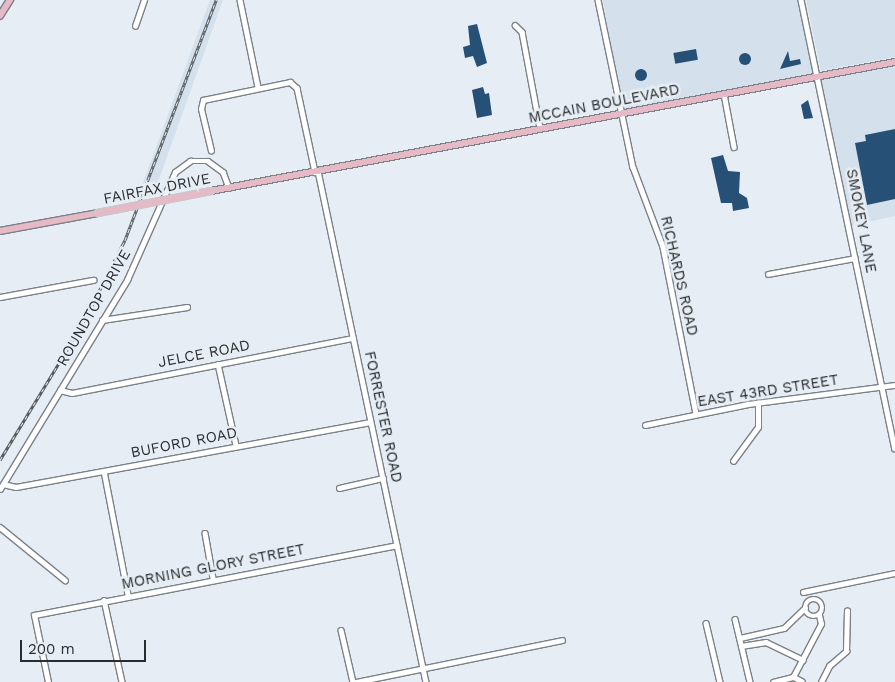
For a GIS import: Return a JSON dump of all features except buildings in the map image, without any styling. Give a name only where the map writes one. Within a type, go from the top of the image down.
[{"type":"main road","points":[[0,16],[10,0]]},
{"type":"main road","name":"MCCAIN BOULEVARD","points":[[316,171],[895,62]]},
{"type":"main road","name":"FAIRFAX DRIVE","points":[[0,232],[316,171]]},
{"type":"street","points":[[134,26],[144,0]]},
{"type":"street","points":[[211,151],[201,109],[203,100],[258,87],[240,0]]},
{"type":"street","name":"RICHARDS ROAD","points":[[598,0],[633,167],[661,240],[696,414]]},
{"type":"street","name":"SMOKEY LANE","points":[[801,0],[895,448]]},
{"type":"street","points":[[515,25],[522,32],[540,128]]},
{"type":"street","name":"FORRESTER ROAD","points":[[258,87],[290,82],[297,88],[353,338],[426,682]]},
{"type":"street","points":[[724,94],[734,148]]},
{"type":"street","name":"ROUNDTOP DRIVE","points":[[1,486],[127,280],[177,170],[190,161],[208,161],[223,172],[229,188]]},
{"type":"street","points":[[768,274],[855,258]]},
{"type":"street","points":[[0,297],[93,280]]},
{"type":"street","points":[[102,320],[188,307]]},
{"type":"street","name":"JELCE ROAD","points":[[60,390],[72,393],[353,338]]},
{"type":"street","points":[[218,364],[236,445]]},
{"type":"street","name":"EAST 43RD STREET","points":[[645,425],[758,403],[895,385]]},
{"type":"street","points":[[733,461],[758,427],[758,403]]},
{"type":"street","name":"BUFORD ROAD","points":[[1,486],[16,487],[236,445],[370,422]]},
{"type":"street","points":[[104,471],[128,595]]},
{"type":"street","points":[[338,488],[383,478]]},
{"type":"street","points":[[0,527],[65,580]]},
{"type":"street","points":[[205,533],[213,578]]},
{"type":"street","name":"MORNING GLORY STREET","points":[[48,682],[34,615],[213,578],[396,545]]},
{"type":"street","points":[[793,677],[821,624],[820,615],[823,607],[812,600],[808,591],[895,573]]},
{"type":"street","points":[[104,600],[122,682]]},
{"type":"street","points":[[740,638],[784,628],[812,600]]},
{"type":"street","points":[[805,608],[809,616],[820,615]]},
{"type":"street","points":[[821,682],[829,666],[846,652],[847,611]]},
{"type":"street","points":[[735,619],[750,682]]},
{"type":"street","points":[[706,623],[720,682]]},
{"type":"street","points":[[340,630],[355,682],[562,640]]},
{"type":"street","points":[[742,646],[766,642],[803,660]]},
{"type":"street","points":[[773,682],[793,677],[802,682]]},
{"type":"shaded area","points":[[210,0],[223,0],[153,196],[137,199]]},
{"type":"shaded area","points":[[603,0],[799,0],[817,76],[622,113]]},
{"type":"shaded area","points":[[806,0],[895,0],[895,57],[821,71]]},
{"type":"shaded area","points":[[895,62],[895,216],[849,226],[817,76]]},
{"type":"railway","points":[[0,460],[82,325],[125,240],[216,0]]}]
